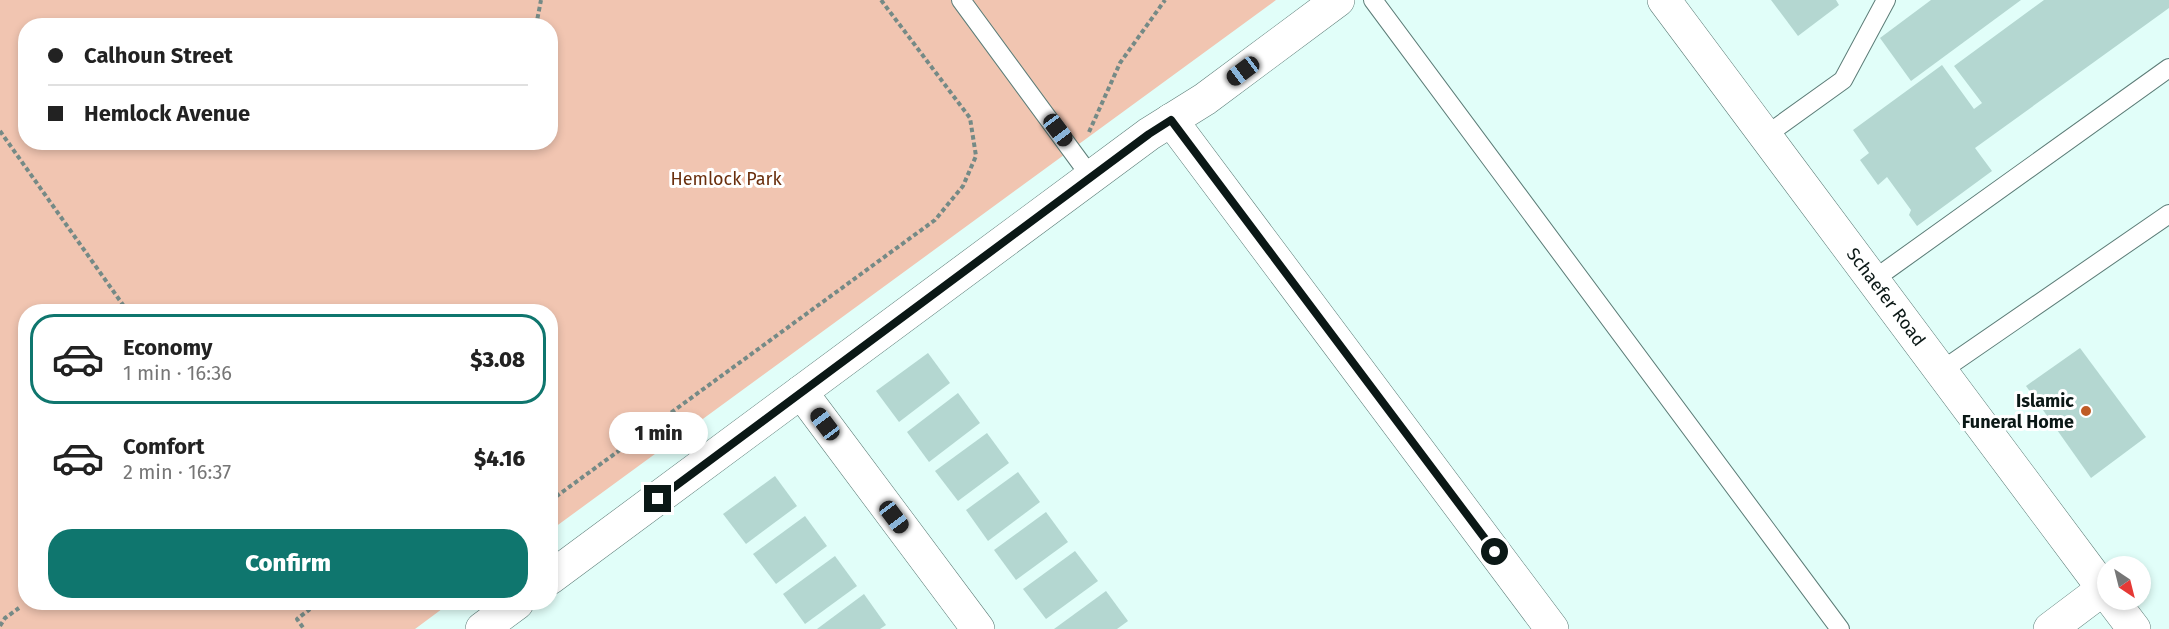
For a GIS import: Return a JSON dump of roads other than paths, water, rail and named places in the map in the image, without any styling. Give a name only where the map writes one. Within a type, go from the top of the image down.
[{"type":"street","points":[[558,572],[1149,134],[1205,99],[1338,0]]},
{"type":"street","name":"Schaefer Road","points":[[1664,0],[2097,580]]},
{"type":"street","points":[[1171,120],[1552,629]]},
{"type":"street","points":[[801,392],[978,629]]},
{"type":"street","points":[[2050,629],[2097,601]]},
{"type":"street","points":[[482,629],[508,610]]},
{"type":"street","name":"Schaefer Road","points":[[2119,610],[2134,629]]},
{"type":"lane","points":[[961,0],[1091,177]]},
{"type":"lane","points":[[1373,0],[1840,629]]},
{"type":"lane","points":[[1765,136],[1843,80],[1886,0]]},
{"type":"lane","points":[[1873,280],[2169,68]]},
{"type":"lane","points":[[1941,371],[2169,214]]},
{"type":"place","name":"Islamic Funeral Home","points":[[2086,411]]},
{"type":"park label","name":"Hemlock Park","points":[[726,179]]}]
